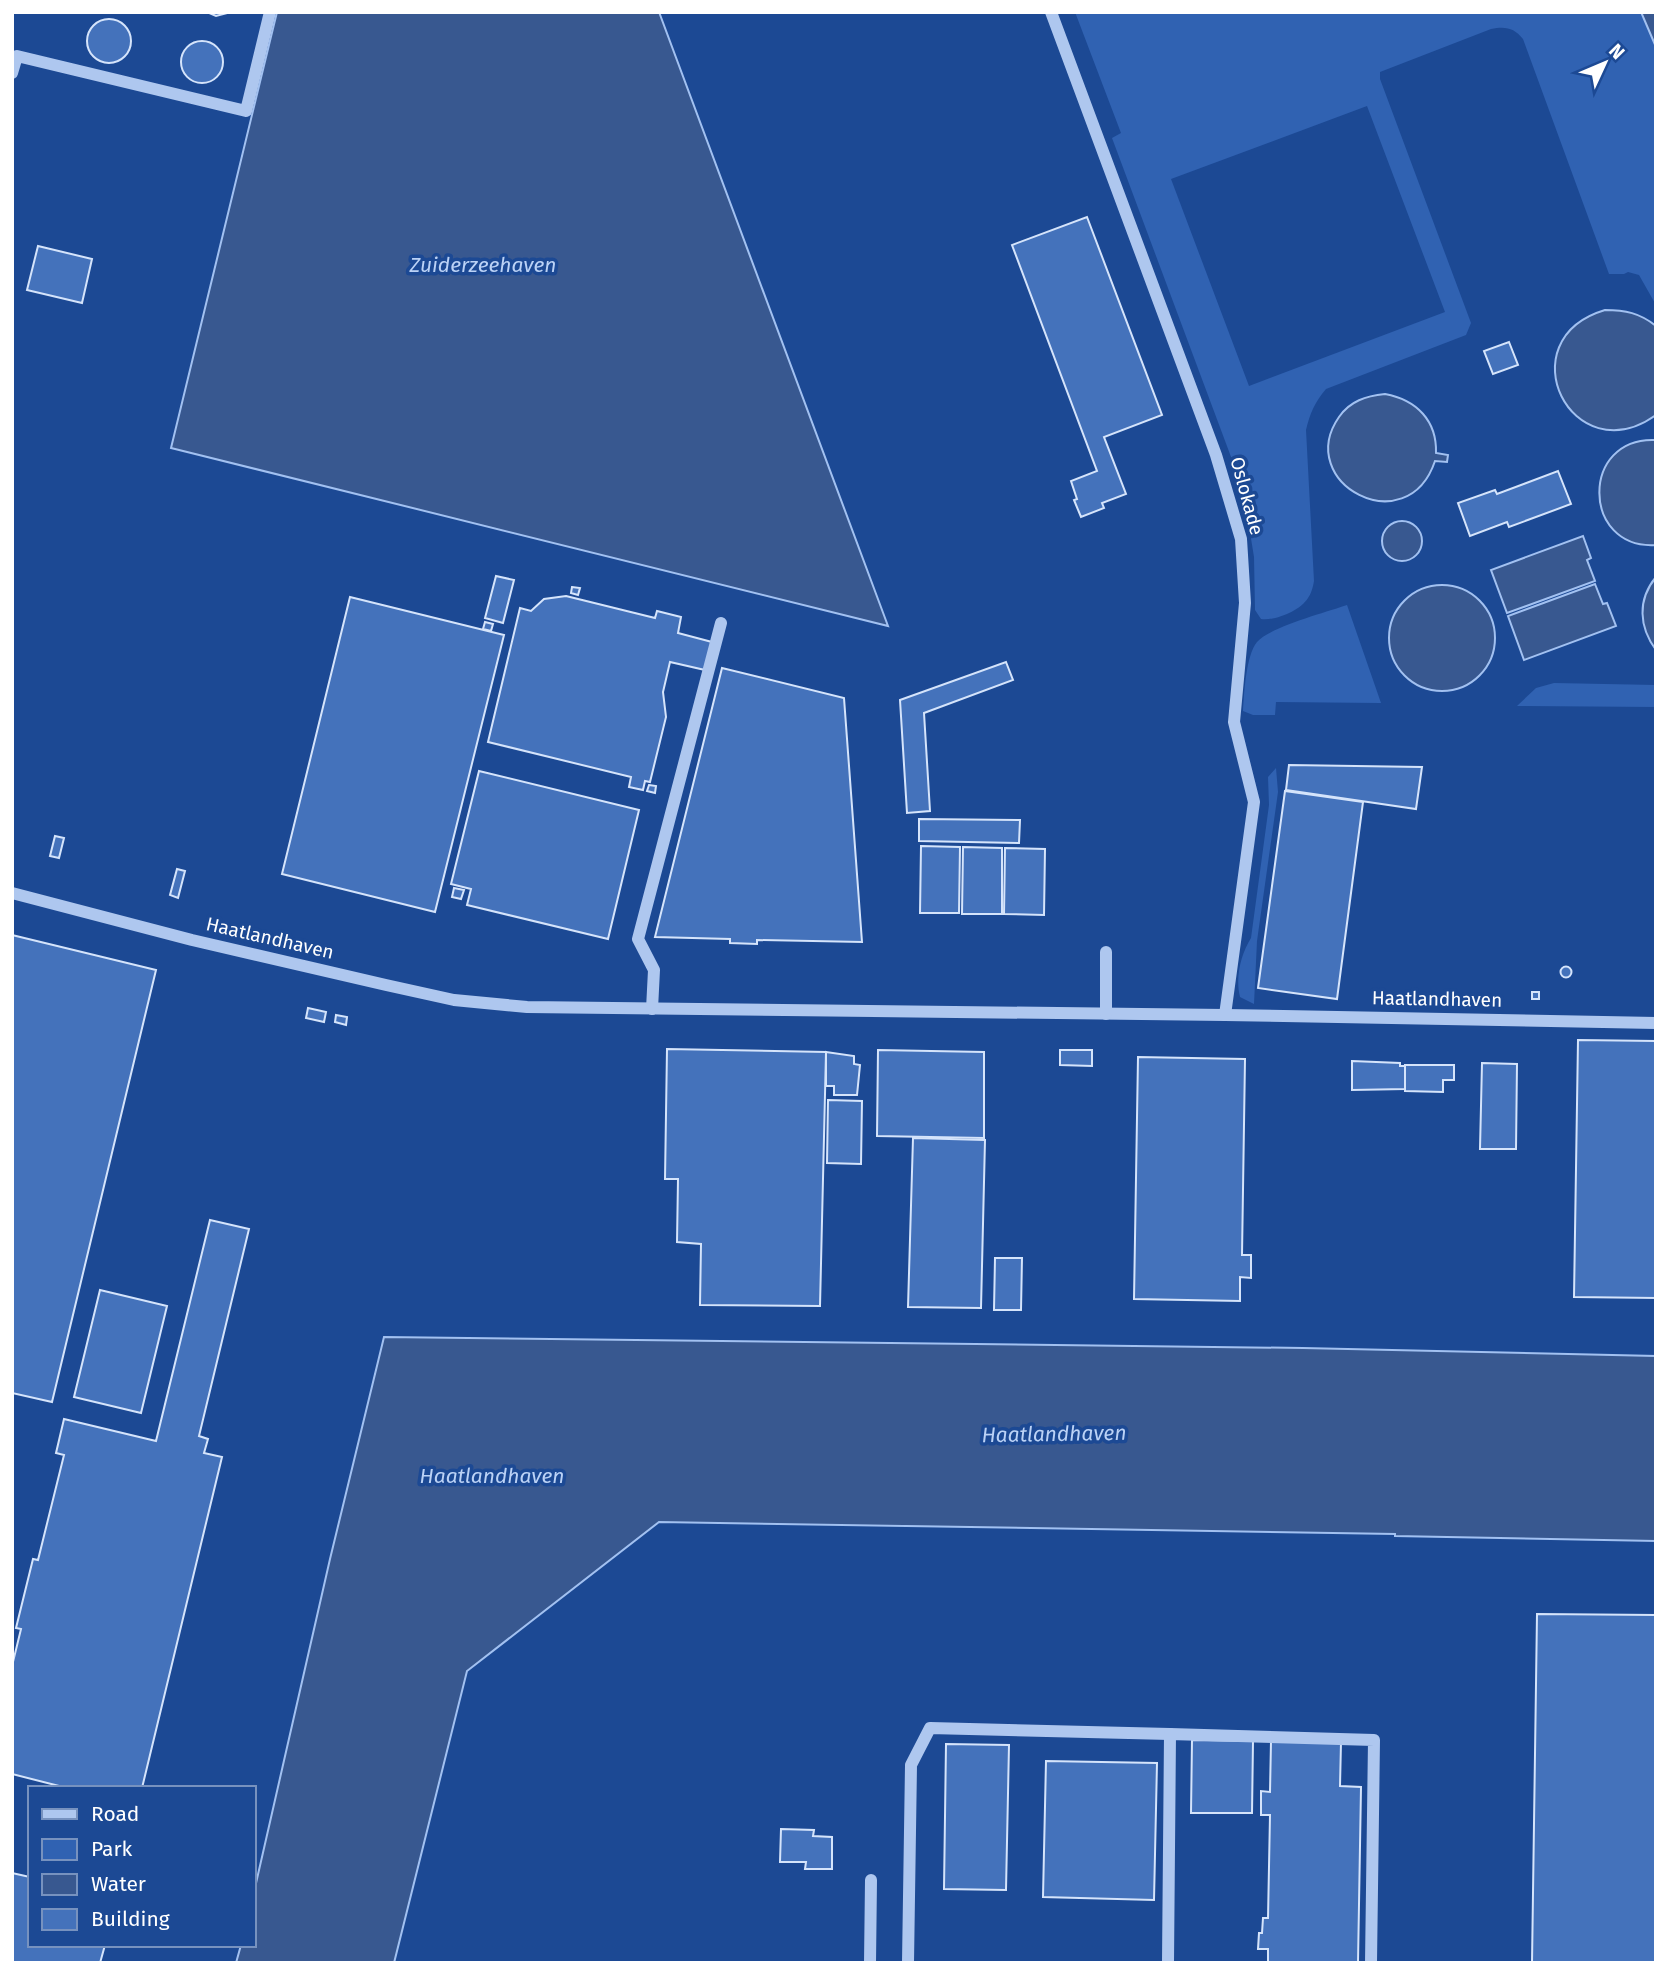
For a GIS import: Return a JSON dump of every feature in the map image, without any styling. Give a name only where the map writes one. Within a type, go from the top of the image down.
[{"type":"street","points":[[12,73],[17,56],[246,111],[270,12]]},
{"type":"street","name":"Oslokade","points":[[1051,12],[1216,455],[1241,539],[1245,603],[1234,722],[1254,802],[1224,1015]]},
{"type":"street","points":[[652,1009],[654,970],[638,939],[721,623]]},
{"type":"street","name":"Haatlandhaven","points":[[12,893],[192,940],[454,1000],[527,1007],[1656,1023]]},
{"type":"street","points":[[1106,952],[1106,1014]]},
{"type":"street","points":[[908,1963],[911,1765],[930,1728],[1374,1740],[1371,1963]]},
{"type":"street","points":[[1168,1963],[1170,1734]]},
{"type":"street","points":[[870,1963],[871,1880]]},
{"type":"green space","points":[[1075,12],[1656,12],[1656,305],[1639,275],[1628,272],[1609,274],[1523,39],[1516,32],[1505,28],[1491,29],[1380,72],[1380,79],[1471,323],[1466,335],[1326,389],[1319,398],[1306,430],[1314,581],[1309,596],[1293,611],[1261,619],[1255,610],[1254,557],[1243,489],[1112,138],[1121,133]],"holes":[[[1367,106],[1445,312],[1249,386],[1171,179]]]},
{"type":"green space","points":[[1347,605],[1381,703],[1276,702],[1275,715],[1253,715],[1243,711],[1248,665],[1257,642],[1286,626]]},
{"type":"green space","points":[[1554,683],[1656,685],[1656,707],[1517,706],[1536,688]]},
{"type":"green space","points":[[1276,768],[1278,792],[1257,941],[1254,1004],[1240,997],[1239,974],[1244,951],[1251,938],[1269,805],[1268,777]]},
{"type":"water","name":"Zuiderzeehaven","points":[[277,12],[659,12],[888,626],[171,448]]},
{"type":"water","points":[[1641,12],[1656,12],[1656,47]]},
{"type":"water","points":[[1605,310],[1632,313],[1656,326],[1656,415],[1626,429],[1599,428],[1577,416],[1562,396],[1555,372],[1559,348],[1575,326]]},
{"type":"water","points":[[1385,394],[1407,401],[1423,414],[1433,431],[1436,453],[1448,455],[1447,462],[1435,461],[1421,486],[1402,498],[1380,501],[1359,495],[1342,482],[1331,463],[1329,441],[1339,417],[1348,407],[1365,398]]},
{"type":"water","points":[[1656,440],[1656,545],[1631,542],[1614,530],[1603,513],[1599,493],[1603,473],[1613,455],[1631,444]]},
{"type":"water","points":[[1402,521],[1410,522],[1416,527],[1421,533],[1421,549],[1416,555],[1410,560],[1402,561],[1394,560],[1388,555],[1383,549],[1382,541],[1383,533],[1388,527],[1394,522]]},
{"type":"water","points":[[1583,536],[1591,558],[1587,560],[1595,581],[1507,613],[1491,570]]},
{"type":"water","points":[[1656,577],[1656,650],[1646,632],[1642,614],[1646,595]]},
{"type":"water","points":[[1595,584],[1603,604],[1607,603],[1616,626],[1524,660],[1508,616]]},
{"type":"water","points":[[1442,585],[1462,589],[1479,601],[1491,618],[1495,638],[1491,658],[1479,675],[1462,687],[1442,691],[1422,687],[1405,675],[1393,658],[1389,638],[1393,618],[1405,601],[1422,589]]},
{"type":"water","name":"Haatlandhaven","points":[[384,1337],[1303,1348],[1656,1356],[1656,1541],[659,1522],[467,1671],[394,1963],[236,1963],[240,1947],[256,1947],[256,1883]]},
{"type":"building","points":[[207,12],[231,12],[216,16]]},
{"type":"building","points":[[109,19],[124,26],[131,41],[124,56],[109,63],[94,56],[87,41],[94,26]]},
{"type":"building","points":[[202,41],[217,47],[223,62],[217,77],[202,83],[187,77],[181,62],[187,47]]},
{"type":"building","points":[[1087,217],[1162,415],[1104,437],[1126,494],[1102,503],[1104,508],[1081,517],[1074,500],[1077,499],[1071,481],[1097,471],[1012,245]]},
{"type":"building","points":[[38,246],[92,259],[82,303],[27,290]]},
{"type":"building","points":[[1509,342],[1518,365],[1493,374],[1484,351]]},
{"type":"building","points":[[1558,471],[1571,504],[1509,527],[1507,522],[1470,536],[1458,503],[1495,490],[1497,494]]},
{"type":"building","points":[[496,576],[514,580],[503,623],[485,618]]},
{"type":"building","points":[[572,587],[580,588],[578,595],[571,593]]},
{"type":"building","points":[[566,596],[655,618],[657,611],[681,617],[678,633],[712,642],[705,670],[670,662],[663,692],[666,717],[650,782],[645,781],[643,790],[629,787],[631,777],[488,742],[520,608],[531,611],[544,599]]},
{"type":"building","points":[[350,597],[504,635],[435,912],[282,874]]},
{"type":"building","points":[[485,622],[493,624],[491,631],[483,629]]},
{"type":"building","points":[[1006,662],[1013,680],[924,713],[930,811],[907,813],[900,700]]},
{"type":"building","points":[[722,668],[844,698],[862,942],[757,940],[757,944],[730,943],[730,939],[655,937]]},
{"type":"building","points":[[1289,765],[1422,767],[1416,809],[1286,790]]},
{"type":"building","points":[[479,771],[639,810],[608,939],[467,905],[471,889],[451,884]]},
{"type":"building","points":[[649,785],[656,786],[655,793],[647,791]]},
{"type":"building","points":[[1285,791],[1363,802],[1337,999],[1258,988]]},
{"type":"building","points":[[919,819],[1020,820],[1019,843],[919,841]]},
{"type":"building","points":[[55,836],[64,838],[59,858],[50,856]]},
{"type":"building","points":[[921,846],[960,847],[959,913],[920,913]]},
{"type":"building","points":[[963,847],[1002,848],[1002,914],[962,914]]},
{"type":"building","points":[[1005,848],[1045,849],[1044,915],[1004,914]]},
{"type":"building","points":[[177,869],[185,871],[178,898],[170,895]]},
{"type":"building","points":[[454,888],[464,890],[461,899],[452,897]]},
{"type":"building","points":[[12,935],[156,970],[52,1402],[12,1393]]},
{"type":"building","points":[[1566,967],[1570,968],[1570,976],[1566,977],[1562,976],[1561,972],[1562,968]]},
{"type":"building","points":[[1532,992],[1539,992],[1539,999],[1532,999]]},
{"type":"building","points":[[308,1008],[326,1012],[324,1022],[306,1018]]},
{"type":"building","points":[[336,1015],[347,1017],[346,1025],[335,1022]]},
{"type":"building","points":[[1578,1040],[1656,1041],[1656,1298],[1574,1297]]},
{"type":"building","points":[[667,1049],[826,1052],[820,1306],[700,1305],[701,1244],[677,1242],[678,1179],[665,1179]]},
{"type":"building","points":[[878,1050],[984,1052],[984,1138],[877,1136]]},
{"type":"building","points":[[1060,1050],[1092,1050],[1092,1066],[1060,1065]]},
{"type":"building","points":[[826,1052],[854,1056],[854,1064],[860,1065],[857,1095],[834,1095],[834,1086],[826,1086]]},
{"type":"building","points":[[1138,1057],[1245,1059],[1242,1255],[1251,1255],[1251,1278],[1240,1277],[1240,1301],[1134,1299]]},
{"type":"building","points":[[1352,1061],[1400,1063],[1400,1066],[1405,1066],[1405,1089],[1352,1090]]},
{"type":"building","points":[[1482,1063],[1517,1064],[1516,1149],[1480,1149]]},
{"type":"building","points":[[1405,1065],[1454,1065],[1454,1080],[1443,1080],[1443,1092],[1405,1091]]},
{"type":"building","points":[[828,1100],[862,1101],[861,1164],[827,1163]]},
{"type":"building","points":[[913,1138],[985,1140],[981,1308],[908,1307]]},
{"type":"building","points":[[210,1220],[249,1229],[199,1436],[208,1439],[204,1453],[222,1457],[142,1786],[59,1786],[12,1774],[12,1666],[21,1629],[16,1628],[33,1559],[38,1560],[64,1455],[56,1453],[64,1419],[156,1441]]},
{"type":"building","points":[[995,1258],[1022,1258],[1021,1310],[994,1310]]},
{"type":"building","points":[[100,1290],[167,1306],[141,1413],[74,1397]]},
{"type":"building","points":[[1537,1614],[1656,1615],[1656,1963],[1532,1963]]},
{"type":"building","points":[[1192,1740],[1253,1741],[1252,1813],[1191,1813]]},
{"type":"building","points":[[1271,1741],[1341,1742],[1340,1786],[1361,1787],[1358,1963],[1268,1963],[1268,1949],[1258,1949],[1263,1918],[1268,1918],[1270,1815],[1261,1815],[1261,1791],[1270,1792]]},
{"type":"building","points":[[946,1744],[1009,1745],[1006,1890],[944,1889]]},
{"type":"building","points":[[1046,1761],[1157,1763],[1154,1900],[1043,1897]]},
{"type":"building","points":[[781,1829],[814,1830],[813,1836],[832,1837],[832,1869],[805,1869],[806,1862],[780,1862]]},
{"type":"building","points":[[12,1873],[28,1877],[28,1947],[104,1947],[100,1963],[12,1963]]}]
